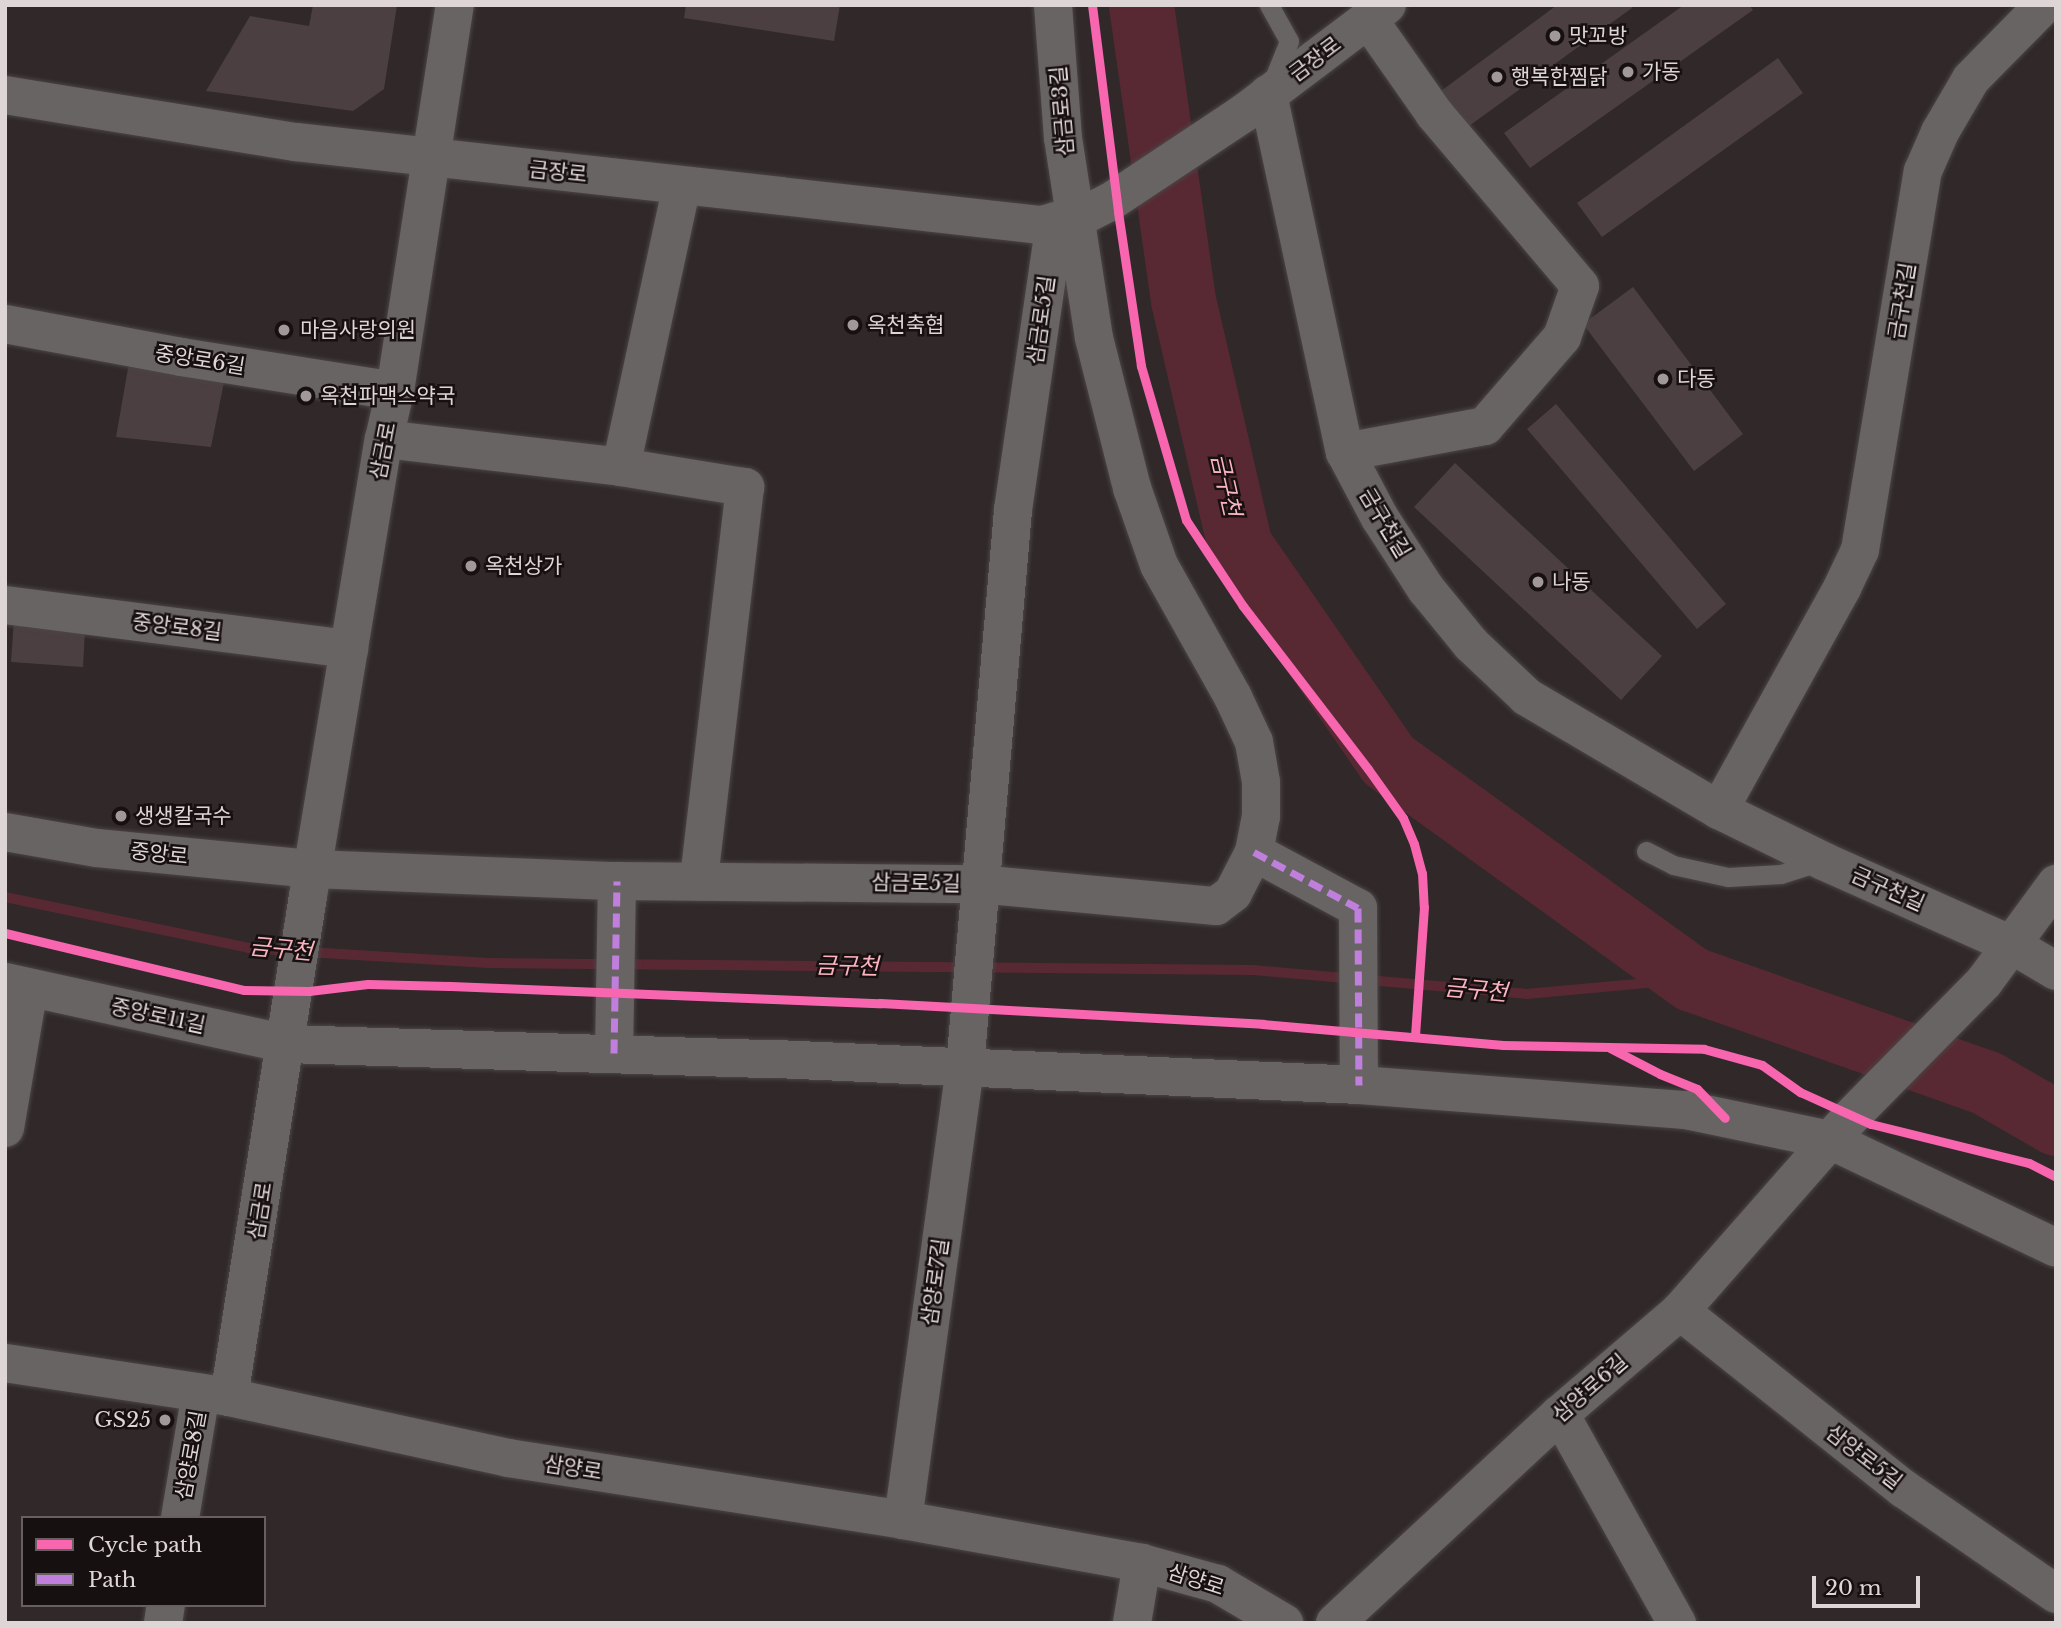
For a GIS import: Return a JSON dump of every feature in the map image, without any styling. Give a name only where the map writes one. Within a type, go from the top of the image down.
[{"type":"street","name":"삼금로","points":[[215,1395],[289,1034],[310,883],[384,439],[395,391],[455,5]]},
{"type":"street","name":"삼금로3길","points":[[977,896],[1216,906],[1233,893],[1254,852],[1261,817],[1261,782],[1254,742],[1233,697],[1159,565],[1132,488],[1065,219],[1063,138],[1053,5]]},
{"type":"street","name":"금구천길","points":[[1719,810],[1842,588],[1860,550],[1923,171],[1940,132],[1971,79],[2044,5]]},
{"type":"street","name":"금장로","points":[[5,95],[296,142],[1041,225],[1110,202],[1256,104],[1378,13]]},
{"type":"street","points":[[1345,452],[1485,426],[1563,337],[1580,286],[1434,113],[1378,13]]},
{"type":"street","name":"금구천길","points":[[1256,104],[1345,452],[1380,518],[1426,589],[1471,644],[1527,697],[1719,810],[2012,945],[2056,971]]},
{"type":"street","points":[[621,467],[682,186]]},
{"type":"street","name":"삼금로5길","points":[[310,883],[699,881],[977,896],[1013,510],[1065,219]]},
{"type":"street","name":"중앙로6길","points":[[5,324],[181,357],[395,391]]},
{"type":"street","points":[[384,439],[621,467],[745,487],[699,881]]},
{"type":"street","name":"중앙로8길","points":[[5,605],[349,649]]},
{"type":"street","name":"중앙로","points":[[5,831],[310,883]]},
{"type":"street","points":[[1254,852],[1358,908],[1359,1085]]},
{"type":"street","points":[[614,1054],[617,881]]},
{"type":"street","name":"삼양로6길","points":[[1335,1623],[1560,1414],[1679,1311],[1839,1130],[1984,982],[2056,884]]},
{"type":"street","name":"삼양로7길","points":[[903,1520],[965,1055],[977,896]]},
{"type":"street","name":"중앙로11길","points":[[5,1128],[17,985],[289,1034],[614,1054],[965,1055],[1686,1110],[1839,1130]]},
{"type":"street","points":[[1839,1130],[2056,1248]]},
{"type":"street","name":"삼양로5길","points":[[1679,1311],[1904,1489],[2056,1594]]},
{"type":"street","name":"삼양로","points":[[5,1363],[215,1395],[508,1458],[903,1520],[1142,1563],[1218,1584],[1283,1623]]},
{"type":"street","name":"삼양로8길","points":[[181,1516],[215,1395]]},
{"type":"street","points":[[1560,1414],[1677,1623]]},
{"type":"street","name":"삼양로","points":[[1132,1623],[1142,1563]]},
{"type":"lane","points":[[1256,104],[1289,41],[1269,5]]},
{"type":"lane","points":[[1646,850],[1673,865],[1728,877],[1781,874],[1823,860]]},
{"type":"building","points":[[313,5],[397,5],[384,89],[353,111],[206,91],[250,16],[309,26]]},
{"type":"building","points":[[686,5],[840,5],[834,41],[684,18]]},
{"type":"building","points":[[1557,5],[1631,5],[1632,8],[1469,126],[1441,91]]},
{"type":"building","name":"가동","points":[[1684,5],[1749,5],[1753,10],[1530,168],[1504,133]]},
{"type":"building","points":[[1778,58],[1803,93],[1602,237],[1577,203]]},
{"type":"building","name":"다동","points":[[1633,287],[1743,434],[1694,471],[1583,324]]},
{"type":"building","points":[[130,357],[226,372],[211,447],[116,437]]},
{"type":"building","points":[[1556,404],[1726,604],[1697,629],[1527,429]]},
{"type":"building","name":"나동","points":[[1455,463],[1662,656],[1621,700],[1414,507]]},
{"type":"building","points":[[14,619],[85,630],[83,667],[11,662]]},
{"type":"waterway","name":"금구천","points":[[1141,5],[1183,300],[1240,546],[1388,760],[1692,979],[1985,1082],[2056,1123]]},
{"type":"waterway","name":"금구천","points":[[5,897],[249,948],[291,951]]},
{"type":"waterway","name":"금구천","points":[[307,952],[489,963],[1253,970],[1526,994],[1692,979]]},
{"type":"marked path","points":[[1254,852],[1358,908],[1359,1085]]},
{"type":"marked path","points":[[614,1053],[617,881]]},
{"type":"cycle path","points":[[1092,5],[1141,366],[1186,520],[1243,606],[1403,818],[1422,873],[1424,907],[1415,1037]]},
{"type":"cycle path","points":[[5,933],[244,990],[309,991],[368,984],[880,1003],[1262,1024],[1503,1045],[1704,1049],[1762,1065],[1800,1092],[1871,1124],[2029,1163],[2056,1177]]},
{"type":"cycle path","points":[[1610,1048],[1660,1074],[1697,1089],[1725,1118]]},
{"type":"place","name":"맛꼬방","points":[[1555,36]]},
{"type":"place","name":"가동","points":[[1628,72]]},
{"type":"place","name":"행복한찜닭","points":[[1497,77]]},
{"type":"place","name":"옥천축협","points":[[853,325]]},
{"type":"place","name":"마음사랑의원","points":[[284,330]]},
{"type":"place","name":"다동","points":[[1663,379]]},
{"type":"place","name":"옥천파맥스약국","points":[[306,396]]},
{"type":"place","name":"옥천상가","points":[[471,566]]},
{"type":"place","name":"나동","points":[[1538,582]]},
{"type":"place","name":"생생칼국수","points":[[121,816]]},
{"type":"place","name":"GS25","points":[[165,1420]]}]
